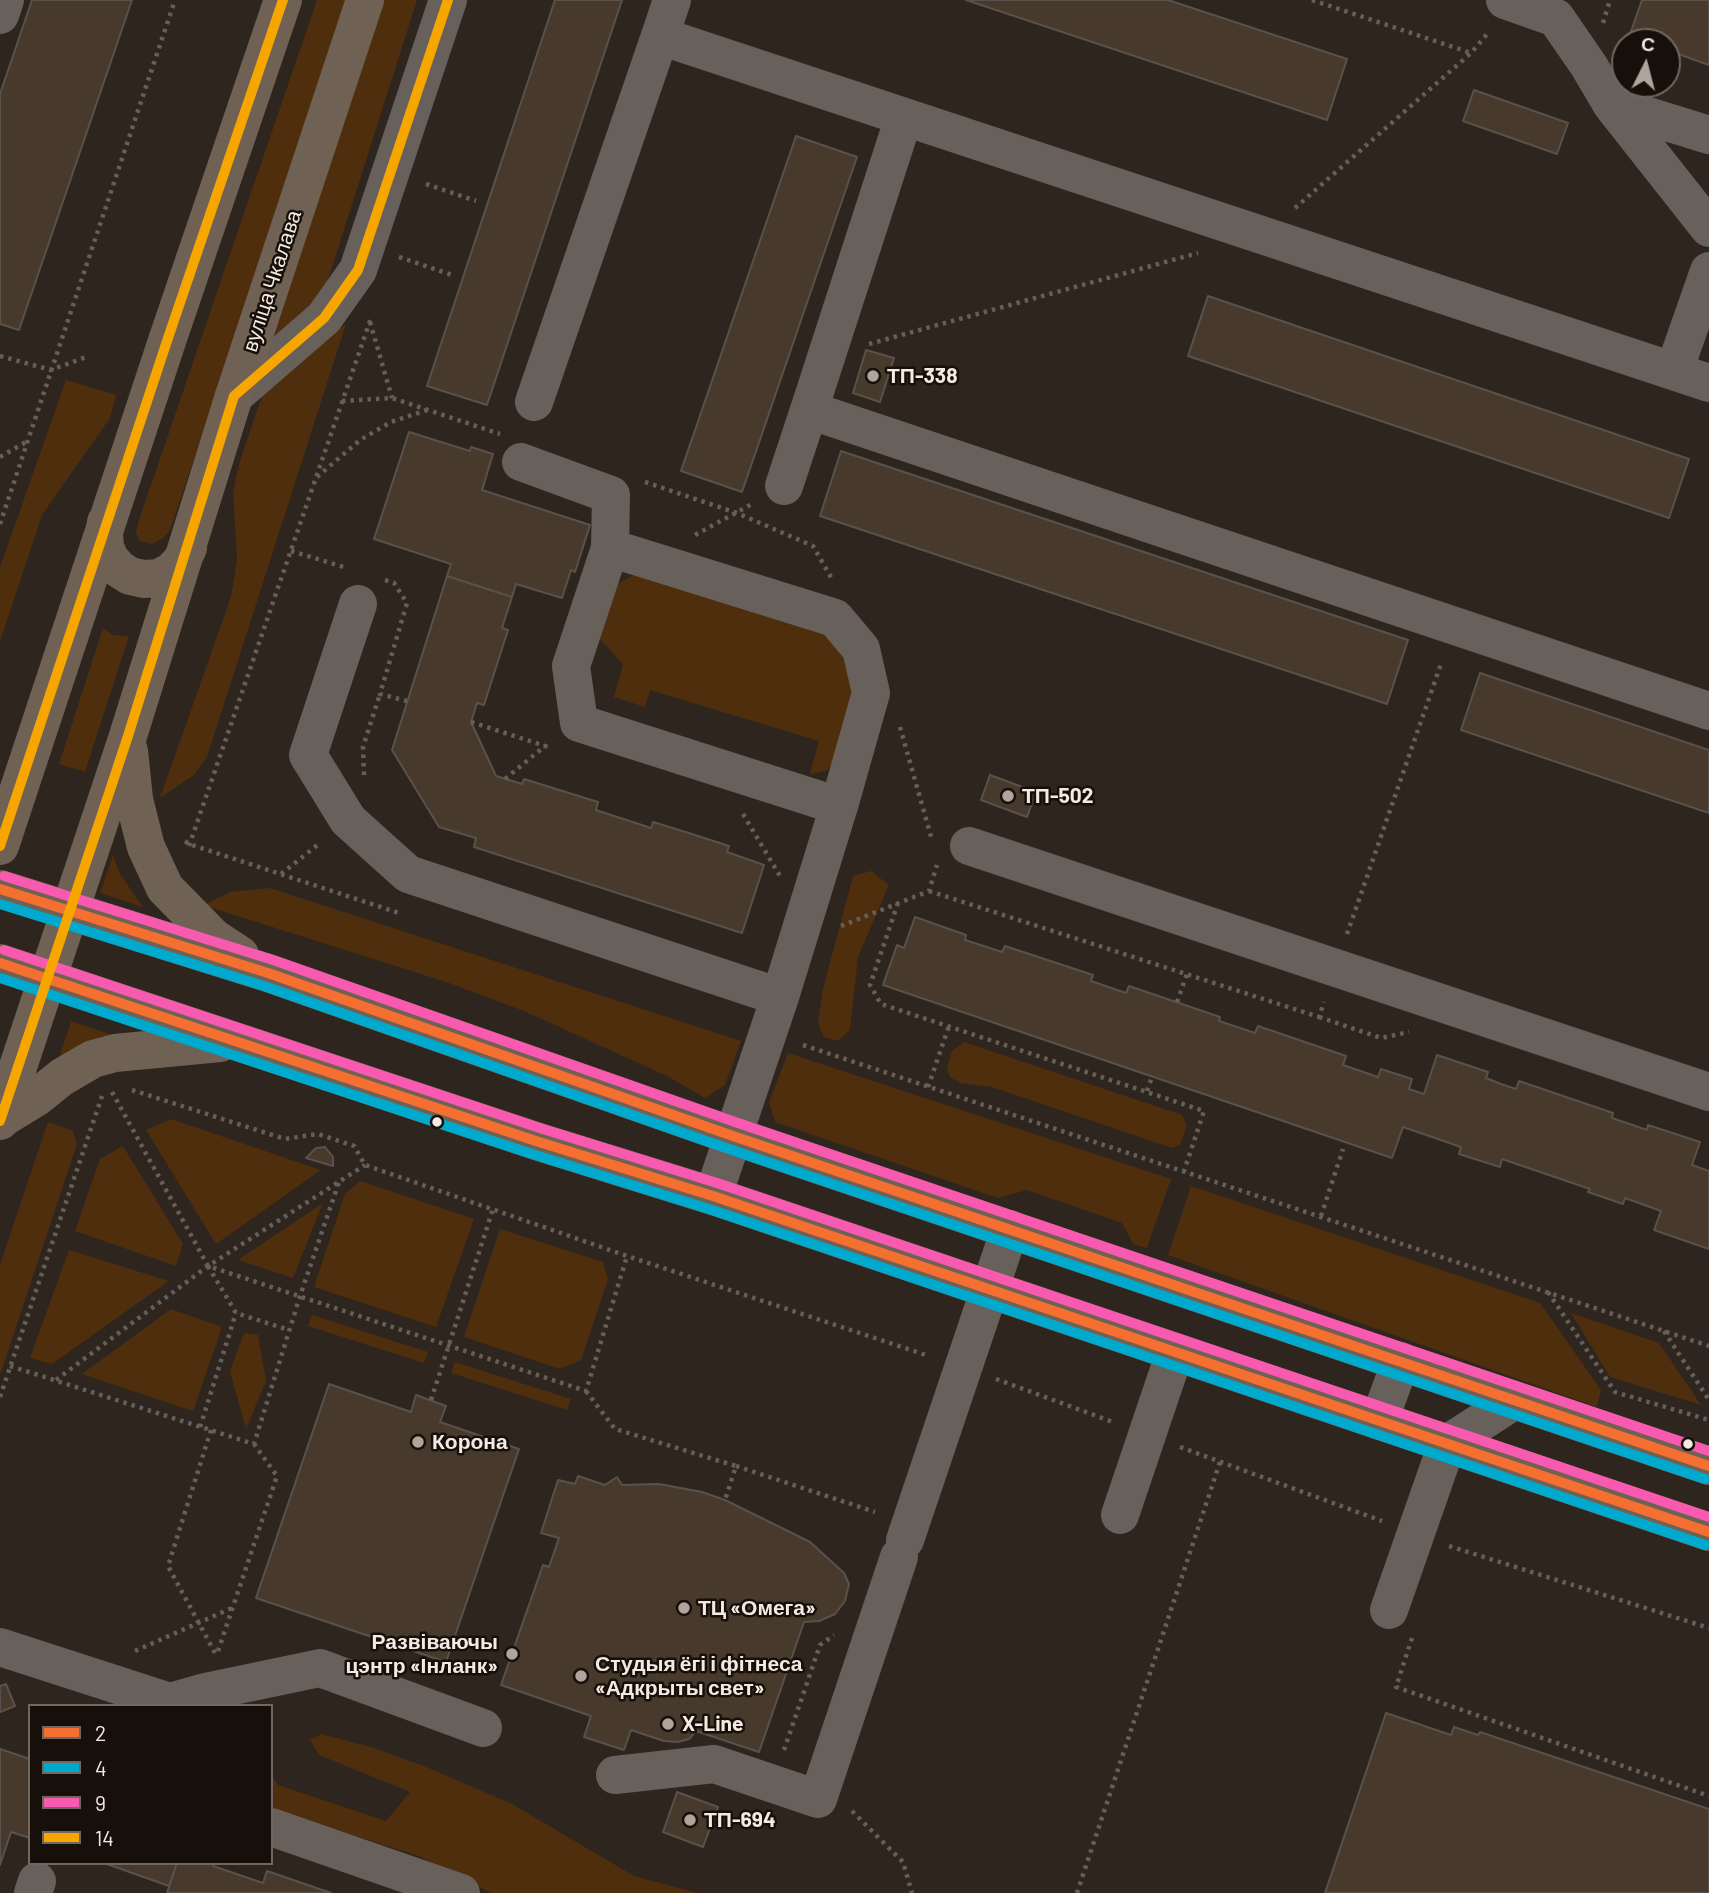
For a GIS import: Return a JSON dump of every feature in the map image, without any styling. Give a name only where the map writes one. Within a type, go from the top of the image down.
[{"type":"main road","points":[[0,846],[106,522],[283,0]]},
{"type":"main road","name":"вуліца Чкалава","points":[[0,1120],[128,736],[234,396],[365,0]]},
{"type":"main road","points":[[106,522],[105,547],[110,559],[130,576],[159,578],[172,571],[182,560],[188,547]]},
{"type":"main road","points":[[0,765],[43,716]]},
{"type":"main road","points":[[128,736],[134,799],[146,847],[165,888],[214,938],[268,973]]},
{"type":"main road","points":[[0,889],[268,973],[733,1136],[1709,1466]]},
{"type":"main road","points":[[0,963],[539,1142],[713,1196],[1709,1532]]},
{"type":"main road","points":[[0,1120],[93,1059],[115,1053],[156,1048],[240,1042]]},
{"type":"street","points":[[0,15],[5,0]]},
{"type":"street","points":[[234,396],[324,318],[358,270],[448,0]]},
{"type":"street","points":[[534,402],[672,0]]},
{"type":"street","points":[[1509,1],[1559,9],[1612,105],[1709,228]]},
{"type":"street","points":[[660,36],[1692,377],[1709,271]]},
{"type":"street","points":[[1612,105],[1709,135]]},
{"type":"street","points":[[770,489],[809,410],[904,117]]},
{"type":"street","points":[[809,410],[1709,711]]},
{"type":"street","points":[[521,462],[611,495],[610,548],[571,666],[568,737],[839,806]]},
{"type":"street","points":[[610,548],[835,618],[861,649],[872,693],[780,997],[713,1196]]},
{"type":"street","points":[[358,604],[308,755],[348,820],[408,874],[780,997]]},
{"type":"street","points":[[969,846],[1709,1092]]},
{"type":"street","points":[[615,1775],[714,1764],[818,1799],[1010,1230]]},
{"type":"street","points":[[1120,1515],[1175,1352]]},
{"type":"street","points":[[1379,1421],[1401,1362]]},
{"type":"street","points":[[1389,1609],[1447,1444],[1515,1400]]},
{"type":"street","points":[[0,1647],[172,1704],[205,1692],[320,1668],[483,1728]]},
{"type":"street","points":[[273,1829],[461,1893]]},
{"type":"path","points":[[0,524],[176,0]]},
{"type":"path","points":[[1312,0],[1471,53]]},
{"type":"path","points":[[1264,235],[1471,53],[1509,1]]},
{"type":"path","points":[[415,180],[476,201]]},
{"type":"path","points":[[825,356],[1210,250]]},
{"type":"path","points":[[391,255],[452,275]]},
{"type":"path","points":[[188,857],[189,844],[374,308]]},
{"type":"path","points":[[370,321],[392,398]]},
{"type":"path","points":[[0,356],[51,369],[86,357]]},
{"type":"path","points":[[316,478],[360,440],[391,422],[428,410]]},
{"type":"path","points":[[0,457],[26,442]]},
{"type":"path","points":[[648,560],[752,505],[770,489]]},
{"type":"path","points":[[291,551],[329,563]]},
{"type":"path","points":[[929,891],[1319,1017],[1454,625]]},
{"type":"path","points":[[364,781],[363,747],[380,694]]},
{"type":"path","points":[[471,722],[545,747],[568,737]]},
{"type":"path","points":[[505,779],[545,747],[568,737]]},
{"type":"path","points":[[738,806],[787,887]]},
{"type":"path","points":[[180,838],[189,844],[399,913]]},
{"type":"path","points":[[898,903],[870,985],[881,1004],[1204,1111],[1184,1171]]},
{"type":"path","points":[[1177,1002],[1187,974]]},
{"type":"path","points":[[928,1087],[949,1026]]},
{"type":"path","points":[[768,1034],[1709,1346]]},
{"type":"path","points":[[1147,1091],[1152,1077]]},
{"type":"path","points":[[107,1082],[236,1313],[289,1330]]},
{"type":"path","points":[[120,1086],[285,1139],[317,1134],[354,1146],[365,1165],[627,1256],[964,1367],[1461,1550],[1709,1628]]},
{"type":"path","points":[[0,1397],[103,1095]]},
{"type":"path","points":[[1321,1216],[1343,1149]]},
{"type":"path","points":[[56,1381],[208,1266],[365,1165]]},
{"type":"path","points":[[254,1444],[300,1296],[340,1182]]},
{"type":"path","points":[[430,1400],[493,1209]]},
{"type":"path","points":[[586,1391],[627,1256]]},
{"type":"path","points":[[208,1266],[586,1391],[615,1429],[736,1466],[905,1540]]},
{"type":"path","points":[[1547,1292],[1615,1392],[1709,1420]]},
{"type":"path","points":[[200,1427],[236,1313]]},
{"type":"path","points":[[1663,1331],[1709,1400]]},
{"type":"path","points":[[10,1366],[56,1381],[211,1430],[254,1444],[277,1476],[217,1656],[168,1566],[211,1430]]},
{"type":"path","points":[[1077,1893],[1220,1462]]},
{"type":"path","points":[[725,1500],[736,1466]]},
{"type":"path","points":[[83,1674],[233,1608]]},
{"type":"path","points":[[773,1784],[820,1645],[835,1633]]},
{"type":"path","points":[[1396,1686],[1709,1796]]},
{"type":"path","points":[[823,1782],[903,1862],[912,1893]]},
{"type":"shaded area","points":[[317,0],[349,0],[170,530],[162,539],[152,544],[140,541],[136,533],[139,520]]},
{"type":"shaded area","points":[[381,0],[417,0],[327,283],[308,310],[269,342]]},
{"type":"shaded area","points":[[346,324],[207,757],[194,775],[160,798],[231,597],[237,561],[233,492],[240,461],[266,384]]},
{"type":"shaded area","points":[[66,380],[116,395],[110,418],[42,515],[0,642],[0,567]]},
{"type":"shaded area","points":[[637,573],[836,628],[855,680],[836,759],[826,771],[810,774],[819,741],[650,690],[645,707],[614,697],[623,664],[598,637],[614,586]]},
{"type":"shaded area","points":[[103,628],[113,635],[129,636],[85,772],[59,764]]},
{"type":"shaded area","points":[[113,855],[120,874],[143,907],[100,893]]},
{"type":"shaded area","points":[[871,871],[889,885],[858,957],[850,1030],[838,1041],[824,1037],[818,1023],[823,989],[853,876]]},
{"type":"shaded area","points":[[270,888],[741,1041],[725,1085],[705,1098],[669,1077],[524,1011],[446,982],[203,905],[231,892]]},
{"type":"shaded area","points":[[71,1021],[117,1037],[57,1065]]},
{"type":"shaded area","points":[[964,1042],[1182,1115],[1187,1125],[1180,1145],[1172,1148],[992,1087],[960,1083],[950,1077],[947,1068],[952,1051]]},
{"type":"shaded area","points":[[788,1053],[1171,1179],[1147,1248],[1133,1244],[1122,1223],[1027,1190],[998,1198],[775,1122],[769,1102]]},
{"type":"shaded area","points":[[171,1119],[321,1170],[216,1244],[146,1130]]},
{"type":"shaded area","points":[[48,1122],[73,1131],[77,1144],[0,1375],[0,1265]]},
{"type":"shaded area","points":[[123,1146],[183,1244],[176,1266],[75,1231],[100,1159]]},
{"type":"shaded area","points":[[360,1181],[474,1219],[436,1327],[314,1287],[345,1194]]},
{"type":"shaded area","points":[[1191,1186],[1540,1303],[1601,1390],[1597,1407],[1168,1255]]},
{"type":"shaded area","points":[[323,1203],[293,1278],[238,1260]]},
{"type":"shaded area","points":[[500,1229],[603,1262],[608,1279],[581,1360],[560,1369],[464,1337]]},
{"type":"shaded area","points":[[69,1250],[169,1281],[52,1364],[30,1358]]},
{"type":"shaded area","points":[[171,1309],[222,1327],[193,1411],[82,1374]]},
{"type":"shaded area","points":[[1571,1313],[1659,1343],[1701,1405],[1610,1377]]},
{"type":"shaded area","points":[[312,1315],[428,1352],[424,1363],[308,1326]]},
{"type":"shaded area","points":[[244,1333],[258,1335],[266,1381],[246,1429],[230,1371]]},
{"type":"shaded area","points":[[455,1362],[571,1399],[567,1410],[451,1373]]},
{"type":"shaded area","points":[[321,1734],[371,1747],[424,1766],[512,1804],[634,1876],[697,1893],[491,1893],[419,1856],[273,1810],[273,1779],[278,1785],[386,1821],[410,1792],[319,1755],[310,1740]]},
{"type":"building","points":[[32,0],[132,0],[19,330],[0,324],[0,94]]},
{"type":"building","points":[[555,0],[622,0],[487,405],[427,386]]},
{"type":"building","points":[[966,0],[1168,0],[1347,59],[1327,120]]},
{"type":"building","points":[[1642,0],[1709,0],[1709,65],[1681,55],[1681,28],[1632,28]]},
{"type":"building","points":[[1474,90],[1568,123],[1557,154],[1463,121]]},
{"type":"building","points":[[796,136],[857,157],[742,492],[681,471]]},
{"type":"building","points":[[1208,296],[1689,459],[1669,518],[1188,356]]},
{"type":"building","name":"ТП-338","points":[[866,350],[894,358],[880,402],[853,393]]},
{"type":"building","points":[[409,432],[470,451],[471,447],[493,454],[482,490],[590,525],[575,572],[571,570],[562,598],[516,584],[512,597],[447,576],[451,564],[374,539]]},
{"type":"building","points":[[841,451],[1408,640],[1387,704],[820,516]]},
{"type":"building","points":[[447,576],[512,597],[502,628],[508,630],[484,705],[477,703],[471,722],[496,776],[522,784],[524,779],[598,802],[596,810],[651,828],[653,822],[729,846],[727,852],[764,865],[742,933],[474,847],[476,838],[439,827],[392,750]]},
{"type":"building","points":[[1480,673],[1709,750],[1709,813],[1461,730]]},
{"type":"building","name":"ТП-502","points":[[990,775],[1036,792],[1027,817],[981,800]]},
{"type":"building","points":[[915,917],[966,935],[965,940],[1002,952],[1005,946],[1093,975],[1091,981],[1126,993],[1129,986],[1220,1017],[1219,1021],[1255,1033],[1258,1026],[1346,1056],[1343,1065],[1378,1077],[1381,1069],[1412,1079],[1409,1089],[1424,1094],[1437,1055],[1488,1072],[1486,1078],[1516,1089],[1519,1081],[1613,1113],[1612,1118],[1647,1130],[1648,1125],[1700,1142],[1692,1165],[1709,1171],[1709,1249],[1654,1230],[1661,1211],[1625,1198],[1623,1204],[1588,1192],[1590,1189],[1502,1159],[1500,1167],[1459,1154],[1461,1147],[1403,1127],[1392,1158],[883,985],[897,945],[904,948]]},
{"type":"building","points":[[325,1147],[333,1157],[333,1166],[306,1158],[316,1148]]},
{"type":"building","points":[[329,1384],[411,1412],[416,1395],[446,1406],[440,1422],[519,1449],[446,1662],[256,1598]]},
{"type":"building","name":"ТЦ «Омега»","points":[[578,1476],[605,1485],[617,1477],[622,1485],[659,1484],[702,1492],[725,1500],[810,1542],[844,1573],[849,1584],[845,1601],[835,1614],[819,1621],[804,1622],[759,1752],[696,1731],[689,1739],[678,1742],[664,1741],[631,1730],[624,1750],[584,1737],[591,1716],[501,1685],[543,1565],[549,1567],[559,1538],[541,1533],[558,1480],[575,1484]]},
{"type":"building","points":[[6,1684],[15,1706],[0,1712],[0,1686]]},
{"type":"building","points":[[1386,1713],[1451,1735],[1454,1727],[1478,1735],[1480,1732],[1709,1809],[1709,1893],[1325,1893]]},
{"type":"building","points":[[0,1749],[28,1758],[28,1837],[11,1832],[0,1865]]},
{"type":"building","name":"ТП-694","points":[[677,1792],[718,1807],[703,1847],[663,1832]]},
{"type":"building","points":[[110,1865],[176,1865],[169,1886]]},
{"type":"building","points":[[176,1865],[213,1865],[263,1883],[267,1871],[331,1893],[167,1893]]},
{"type":"transit line","name":"14","points":[[0,846],[283,0]]},
{"type":"transit line","name":"14","points":[[0,1121],[128,736],[234,396],[324,318],[358,270],[448,0]]},
{"type":"transit line","name":"9","points":[[4,876],[273,960],[738,1123],[1709,1451]]},
{"type":"transit line","name":"2","points":[[0,889],[268,973],[733,1136],[1709,1466]]},
{"type":"transit line","name":"4","points":[[0,904],[264,986],[729,1149],[1705,1479]]},
{"type":"transit line","name":"9","points":[[4,950],[543,1129],[717,1183],[1709,1517]]},
{"type":"transit line","name":"2","points":[[0,963],[539,1142],[713,1196],[1709,1532]]},
{"type":"transit line","name":"4","points":[[0,978],[535,1155],[709,1209],[1705,1545]]},
{"type":"place","name":"ТП-338","points":[[873,376]]},
{"type":"place","name":"ТП-502","points":[[1008,796]]},
{"type":"place","name":"Корона","points":[[418,1442]]},
{"type":"place","name":"ТЦ «Омега»","points":[[684,1608]]},
{"type":"place","name":"Развіваючы цэнтр «Інланк»","points":[[512,1654]]},
{"type":"place","name":"Студыя ёгі і фітнеса «Адкрыты свет»","points":[[581,1676]]},
{"type":"place","name":"X-Line","points":[[668,1724]]},
{"type":"place","name":"ТП-694","points":[[690,1820]]}]
